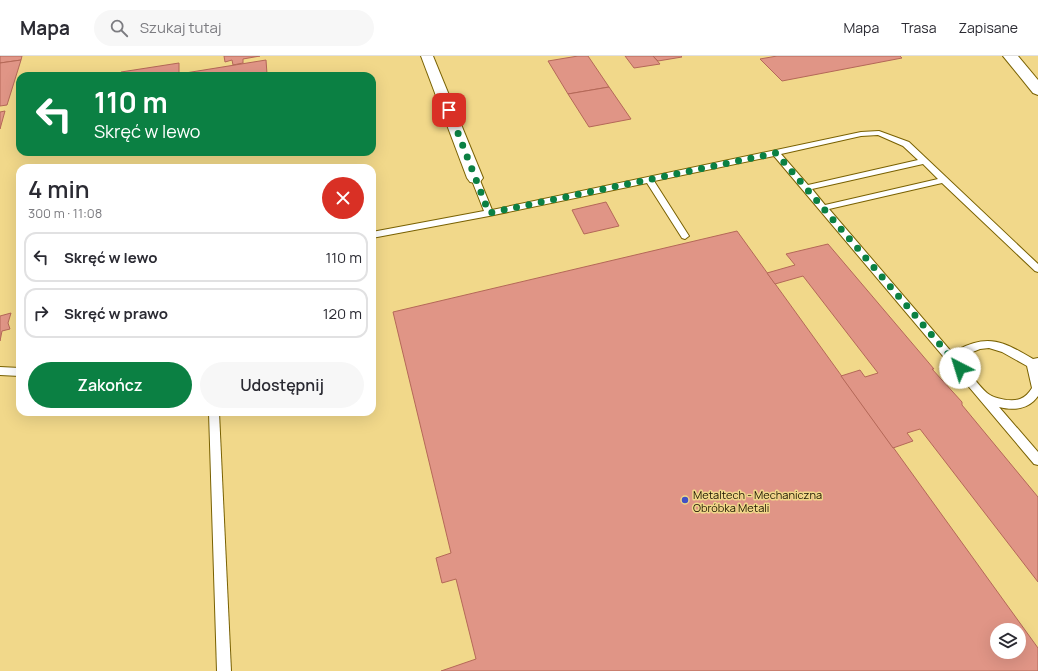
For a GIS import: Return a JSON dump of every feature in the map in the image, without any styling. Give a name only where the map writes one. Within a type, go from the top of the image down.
[{"type":"main road","points":[[1010,56],[1038,90]]},
{"type":"street","points":[[427,56],[475,178]]},
{"type":"lane","points":[[376,234],[649,180],[861,134],[879,133],[906,144],[1038,269]]},
{"type":"lane","points":[[776,153],[1038,460]]},
{"type":"lane","points":[[806,188],[924,161]]},
{"type":"lane","points":[[475,178],[489,213]]},
{"type":"lane","points":[[649,180],[685,236]]},
{"type":"lane","points":[[823,208],[944,180]]},
{"type":"lane","points":[[960,368],[960,353],[973,345],[992,343],[1035,363],[1037,389],[1029,400],[1017,404],[1004,404],[985,397]]},
{"type":"lane","points":[[0,371],[16,372]]},
{"type":"lane","points":[[214,416],[224,671]]},
{"type":"building","points":[[0,56],[22,56],[21,60],[0,63]]},
{"type":"building","points":[[224,56],[260,56],[243,59],[243,63],[233,65],[232,60],[225,62]]},
{"type":"building","points":[[578,56],[588,56],[609,87],[568,94],[548,61]]},
{"type":"building","points":[[625,56],[653,56],[660,64],[634,68]]},
{"type":"building","points":[[653,56],[681,56],[682,57],[658,61]]},
{"type":"building","points":[[777,56],[900,56],[902,58],[782,81],[760,59]]},
{"type":"building","points":[[21,60],[16,72],[7,105],[0,106],[0,63]]},
{"type":"building","points":[[266,60],[267,72],[191,72]]},
{"type":"building","points":[[179,63],[179,72],[121,72]]},
{"type":"building","points":[[609,87],[631,119],[589,127],[568,94]]},
{"type":"building","points":[[5,111],[0,129],[0,112]]},
{"type":"building","points":[[606,202],[619,226],[584,234],[572,210]]},
{"type":"building","name":"Metaltech - Mechaniczna Obróbka Metali","points":[[737,231],[1020,623],[990,623],[990,659],[1026,659],[1026,631],[1038,648],[1038,671],[441,671],[476,659],[456,579],[442,583],[436,558],[451,553],[393,312]]},
{"type":"building","points":[[828,244],[934,369],[932,369],[962,402],[962,405],[1038,497],[1038,582],[920,429],[907,433],[913,441],[893,448],[841,376],[860,370],[865,377],[878,373],[803,276],[775,284],[767,273],[795,265],[786,254]]},
{"type":"building","points":[[11,313],[8,323],[10,329],[2,331],[0,341],[0,316]]},
{"type":"place","name":"Metaltech - Mechaniczna Obróbka Metali","points":[[685,500]]},
{"type":"route","points":[[449,110],[489,213],[776,153],[960,368]]}]
